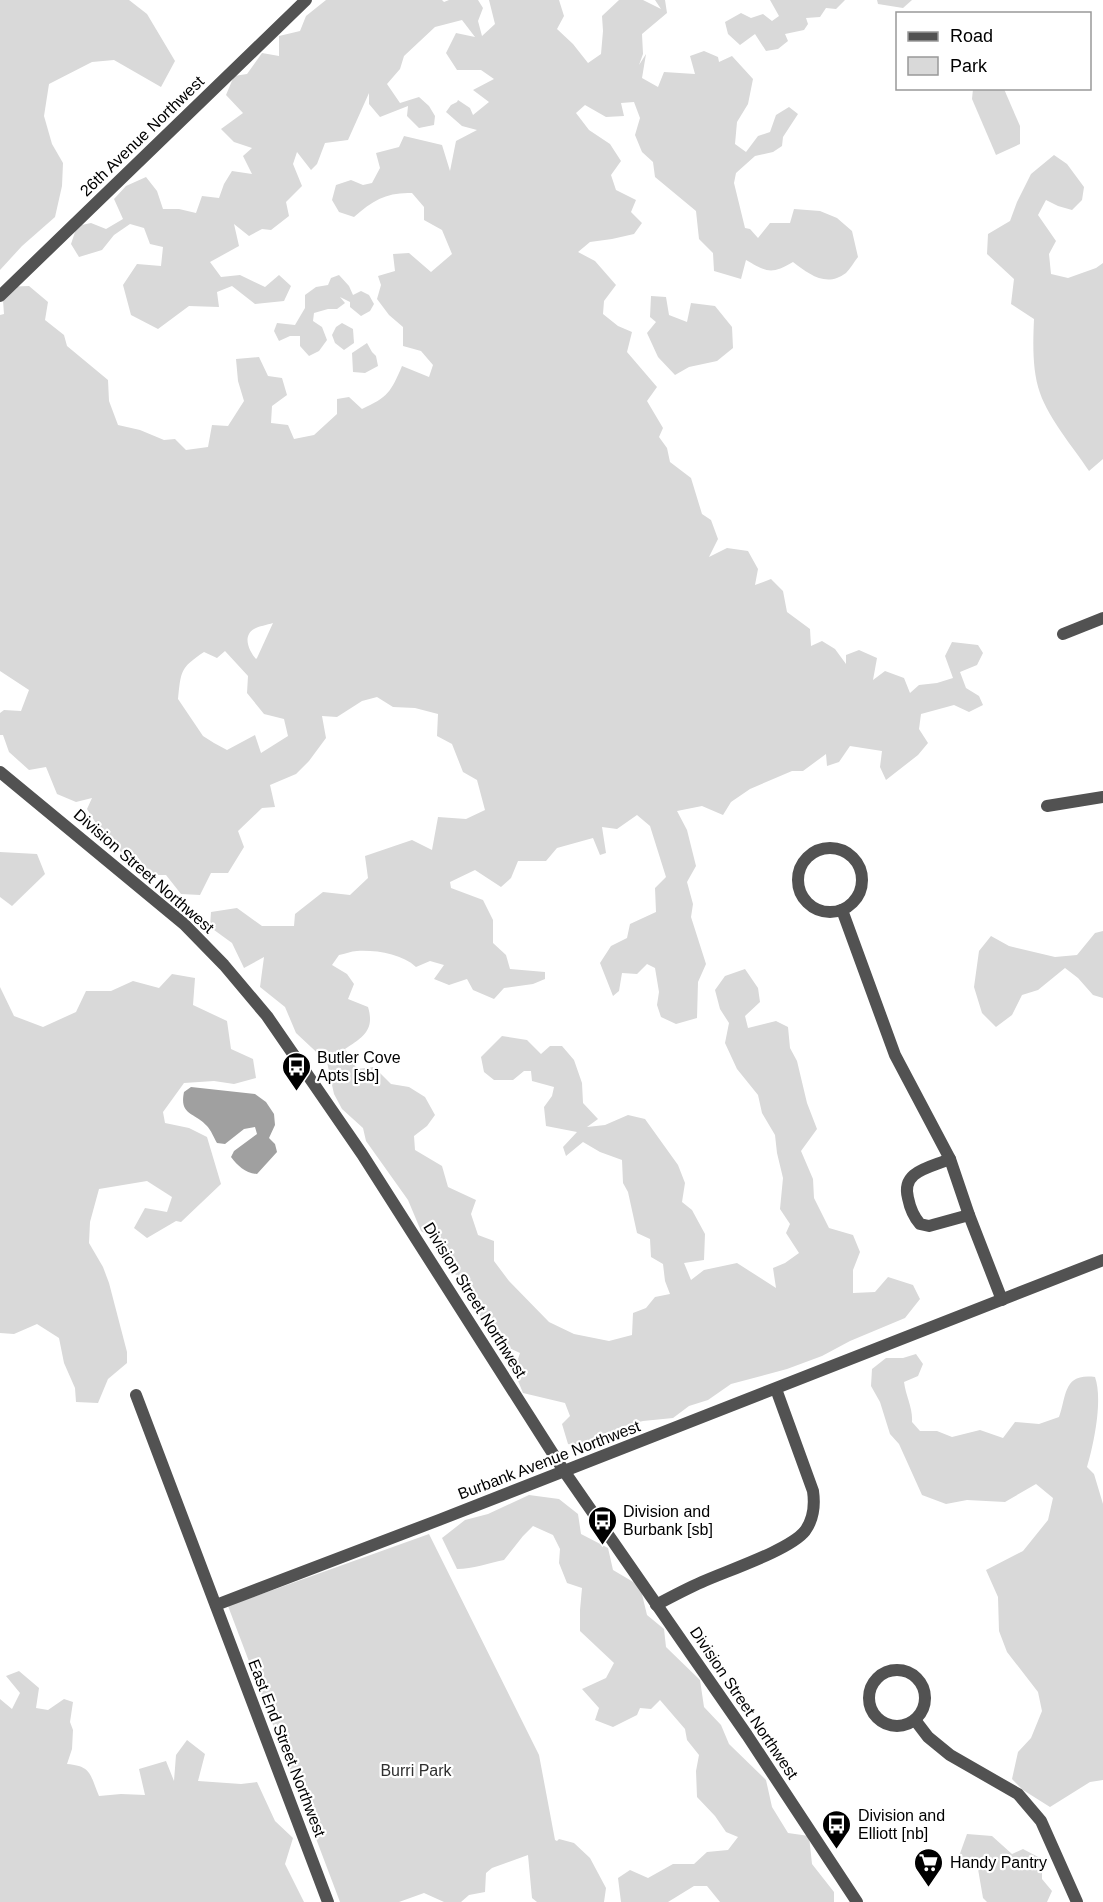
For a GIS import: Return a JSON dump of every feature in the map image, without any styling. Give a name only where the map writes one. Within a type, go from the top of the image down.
[{"type":"street","name":"26th Avenue Northwest","points":[[0,296],[306,0]]},
{"type":"street","points":[[1063,634],[1103,618]]},
{"type":"street","name":"Division Street Northwest","points":[[0,772],[182,922],[224,965],[260,1008],[362,1154],[564,1471],[747,1734],[857,1902]]},
{"type":"street","points":[[1047,806],[1103,797]]},
{"type":"street","points":[[823,848],[844,850],[859,866],[862,887],[858,897],[842,910],[831,913],[821,911],[811,906],[799,890],[797,879],[799,868],[813,852],[823,848]]},
{"type":"street","points":[[842,910],[895,1055],[950,1159],[1002,1300]]},
{"type":"street","points":[[950,1159],[912,1175],[906,1182],[909,1203],[914,1217],[920,1224],[929,1226],[969,1215]]},
{"type":"street","name":"Burbank Avenue Northwest","points":[[216,1605],[1103,1260]]},
{"type":"street","points":[[656,1605],[702,1581],[783,1547],[804,1533],[810,1522],[815,1503],[813,1491],[776,1389]]},
{"type":"street","points":[[136,1395],[216,1605]]},
{"type":"street","name":"East End Street Northwest","points":[[216,1605],[328,1902]]},
{"type":"street","points":[[898,1670],[907,1672],[921,1684],[925,1701],[915,1720],[902,1726],[893,1726],[877,1718],[869,1701],[870,1691],[880,1676],[898,1670]]},
{"type":"street","points":[[915,1720],[928,1737],[950,1755],[1018,1794],[1041,1821],[1077,1902]]},
{"type":"green space","points":[[0,0],[129,0],[147,14],[175,61],[161,87],[114,60],[92,62],[49,84],[44,116],[52,144],[63,163],[62,186],[55,217],[22,246],[0,270]]},
{"type":"green space","points":[[326,0],[442,0],[444,2],[478,0],[483,8],[478,21],[482,36],[495,24],[489,0],[559,0],[564,16],[557,29],[588,63],[601,54],[602,16],[619,0],[643,0],[661,9],[655,0],[665,0],[667,13],[642,34],[643,54],[639,65],[646,54],[642,78],[658,87],[664,72],[695,74],[690,56],[704,51],[718,57],[719,62],[732,56],[753,79],[748,104],[737,122],[735,144],[746,152],[758,136],[770,132],[776,115],[789,107],[798,114],[783,137],[782,146],[773,152],[755,156],[736,173],[734,183],[745,228],[750,229],[758,238],[770,223],[790,223],[794,209],[820,211],[837,218],[852,231],[858,257],[846,273],[832,279],[825,279],[812,275],[793,262],[779,269],[769,270],[746,260],[741,279],[714,271],[713,253],[699,239],[696,211],[655,177],[653,162],[642,152],[635,135],[640,118],[634,102],[621,103],[624,116],[606,117],[585,105],[576,113],[589,130],[610,144],[621,161],[611,175],[616,190],[636,200],[631,212],[642,223],[634,234],[590,242],[578,252],[595,261],[616,285],[604,301],[603,314],[618,326],[632,332],[627,352],[657,387],[647,401],[663,428],[659,437],[667,448],[670,462],[691,478],[702,514],[711,520],[718,539],[709,557],[727,548],[748,551],[758,569],[755,585],[771,579],[783,591],[787,612],[810,629],[811,646],[822,641],[835,649],[846,664],[846,655],[859,650],[877,658],[873,680],[885,671],[904,678],[910,693],[919,685],[953,678],[945,656],[952,642],[978,645],[983,653],[977,665],[960,672],[966,688],[979,696],[983,705],[969,712],[954,705],[921,714],[919,729],[928,743],[918,755],[886,780],[880,767],[882,751],[850,746],[839,762],[827,766],[826,754],[803,771],[792,771],[750,789],[731,802],[723,815],[702,806],[677,811],[687,830],[696,866],[687,882],[693,904],[691,917],[706,964],[698,982],[697,1018],[676,1024],[661,1017],[657,1005],[659,992],[655,968],[647,964],[637,974],[622,973],[619,991],[613,996],[600,963],[611,946],[627,938],[630,924],[656,912],[655,888],[666,877],[650,826],[637,815],[617,829],[602,827],[606,853],[600,855],[593,838],[557,848],[546,861],[518,861],[511,878],[501,887],[475,870],[450,882],[451,888],[483,900],[493,920],[493,943],[506,955],[510,969],[545,972],[545,979],[533,984],[504,988],[494,999],[473,990],[467,979],[449,985],[434,979],[444,965],[430,961],[416,967],[404,959],[389,954],[352,951],[339,955],[332,965],[347,974],[354,984],[348,999],[368,1007],[370,1015],[366,1032],[345,1049],[357,1069],[374,1067],[391,1084],[409,1087],[425,1097],[435,1115],[427,1126],[414,1136],[415,1150],[442,1166],[448,1187],[476,1200],[471,1214],[478,1235],[494,1241],[494,1261],[509,1281],[549,1322],[574,1334],[609,1341],[632,1335],[633,1313],[646,1308],[655,1297],[670,1294],[665,1281],[663,1264],[651,1257],[650,1239],[637,1233],[628,1192],[623,1183],[622,1160],[600,1152],[583,1142],[566,1156],[563,1147],[577,1132],[546,1126],[544,1107],[552,1096],[554,1087],[532,1081],[531,1071],[524,1071],[513,1080],[494,1080],[484,1072],[481,1057],[502,1036],[527,1040],[541,1054],[550,1046],[562,1046],[574,1060],[582,1083],[583,1103],[598,1119],[587,1127],[605,1125],[628,1115],[645,1119],[678,1165],[685,1183],[682,1202],[692,1210],[705,1234],[704,1260],[684,1263],[691,1280],[704,1270],[737,1263],[776,1288],[773,1268],[799,1253],[786,1233],[790,1224],[780,1209],[783,1178],[775,1135],[762,1113],[758,1095],[737,1069],[725,1043],[729,1023],[720,1009],[715,990],[725,976],[745,969],[758,988],[760,1002],[745,1016],[748,1028],[776,1021],[788,1027],[790,1048],[797,1061],[807,1103],[817,1129],[801,1151],[813,1179],[814,1198],[829,1228],[853,1235],[860,1252],[853,1270],[853,1293],[875,1292],[888,1277],[913,1285],[920,1299],[905,1318],[850,1341],[822,1356],[787,1369],[731,1384],[708,1400],[689,1406],[673,1418],[643,1421],[621,1427],[583,1448],[568,1444],[562,1424],[570,1416],[565,1403],[523,1393],[514,1371],[520,1353],[498,1343],[453,1270],[448,1247],[421,1231],[408,1200],[366,1141],[363,1128],[342,1109],[334,1094],[327,1062],[296,1033],[285,1007],[260,987],[264,957],[244,968],[232,943],[210,927],[211,912],[237,908],[262,926],[294,926],[295,914],[323,892],[350,895],[368,878],[365,856],[412,840],[432,850],[438,817],[466,819],[485,810],[477,780],[463,772],[452,744],[437,736],[438,714],[415,708],[393,707],[377,697],[362,701],[337,717],[322,716],[326,738],[296,774],[270,785],[275,807],[262,808],[238,831],[244,847],[228,873],[211,873],[200,895],[181,894],[166,875],[151,875],[136,855],[121,852],[97,825],[87,809],[92,798],[76,802],[57,794],[46,767],[29,770],[9,752],[3,735],[0,735],[0,713],[4,710],[21,711],[29,690],[0,671],[0,315],[4,314],[2,287],[29,286],[48,302],[45,320],[64,335],[67,346],[108,380],[109,401],[118,425],[140,430],[164,440],[175,439],[186,450],[208,447],[212,425],[228,426],[244,401],[238,381],[236,359],[259,357],[268,376],[282,378],[287,395],[272,406],[271,423],[288,425],[294,439],[314,435],[337,414],[337,399],[349,397],[362,409],[378,401],[388,393],[402,366],[429,377],[433,365],[421,351],[403,346],[403,327],[389,315],[377,299],[381,285],[378,276],[395,271],[393,254],[409,253],[431,272],[452,254],[442,230],[424,220],[424,207],[412,193],[381,198],[354,217],[339,212],[332,200],[336,185],[351,180],[363,185],[372,183],[380,168],[376,153],[399,147],[404,136],[442,145],[450,171],[456,141],[477,130],[462,126],[446,112],[458,100],[470,108],[473,115],[489,102],[473,90],[494,79],[481,70],[457,70],[446,53],[456,33],[475,37],[462,20],[435,27],[404,56],[400,69],[387,84],[400,103],[419,97],[429,106],[435,116],[434,125],[419,128],[407,116],[408,106],[380,117],[369,104],[369,93],[348,140],[325,143],[317,164],[311,170],[297,152],[293,164],[302,186],[286,202],[289,216],[271,230],[262,229],[249,236],[234,224],[239,246],[210,262],[221,277],[240,275],[265,287],[279,275],[291,286],[284,301],[255,304],[232,286],[217,292],[219,307],[189,306],[158,329],[131,315],[123,285],[137,264],[161,266],[163,247],[150,244],[144,228],[130,224],[114,235],[102,250],[79,257],[71,244],[77,226],[91,223],[106,229],[123,219],[114,199],[126,186],[146,177],[157,191],[163,209],[179,209],[196,213],[202,196],[219,198],[232,171],[252,174],[243,156],[252,148],[234,142],[221,129],[243,113],[226,95],[234,76],[247,74],[262,53],[279,56],[279,36],[300,31],[306,16]],"holes":[[[273,623],[257,658],[256,659],[249,648],[248,636],[256,628]],[[225,651],[248,676],[247,693],[264,714],[284,719],[288,736],[261,753],[255,735],[227,750],[203,736],[178,699],[181,676],[190,662],[204,652],[217,658]]]},
{"type":"green space","points":[[770,0],[845,0],[836,9],[826,8],[820,17],[806,18],[808,24],[804,30],[785,34],[788,41],[778,49],[766,51],[755,34],[740,45],[728,34],[725,22],[741,13],[751,18],[763,14],[772,21],[779,16]]},
{"type":"green space","points":[[877,0],[912,0],[903,8],[878,4]]},
{"type":"green space","points":[[973,90],[1004,90],[1020,126],[1020,144],[996,155],[972,99]]},
{"type":"green space","points":[[1054,155],[1067,164],[1084,187],[1082,200],[1072,210],[1046,200],[1038,215],[1056,241],[1049,254],[1051,274],[1068,278],[1096,268],[1103,263],[1103,459],[1089,471],[1055,423],[1040,393],[1034,366],[1034,319],[1011,304],[1014,279],[987,254],[988,234],[1010,221],[1031,174]]},
{"type":"green space","points":[[339,275],[349,286],[353,295],[361,291],[369,295],[374,304],[370,311],[361,316],[350,307],[350,302],[340,297],[345,303],[337,309],[314,313],[313,321],[322,327],[327,340],[319,351],[309,356],[300,346],[300,336],[290,336],[279,341],[274,331],[277,323],[295,325],[305,308],[305,295],[316,287],[328,285],[331,278]]},
{"type":"green space","points":[[651,296],[666,297],[669,315],[687,322],[691,303],[715,306],[732,327],[733,348],[717,361],[689,367],[675,375],[658,357],[647,333],[656,322],[650,317]]},
{"type":"green space","points":[[342,323],[353,329],[354,343],[344,350],[335,343],[332,335],[336,327]]},
{"type":"green space","points":[[367,343],[376,356],[378,366],[365,373],[353,372],[352,353]]},
{"type":"green space","points":[[0,852],[37,854],[45,874],[12,906],[0,897]]},
{"type":"green space","points":[[1103,931],[1103,998],[1093,995],[1078,978],[1065,968],[1038,990],[1022,995],[1012,1015],[996,1027],[982,1013],[974,987],[979,951],[991,936],[1009,946],[1055,957],[1077,955],[1095,933]]},
{"type":"green space","points":[[172,974],[195,978],[193,1005],[227,1021],[231,1049],[253,1059],[256,1078],[234,1084],[214,1081],[184,1083],[163,1112],[165,1123],[189,1128],[207,1137],[221,1184],[181,1222],[176,1221],[147,1238],[134,1228],[145,1208],[167,1212],[172,1197],[147,1181],[99,1189],[90,1222],[89,1243],[109,1283],[127,1352],[127,1363],[108,1379],[98,1403],[76,1402],[75,1388],[64,1363],[59,1338],[37,1324],[14,1334],[0,1333],[0,987],[14,1016],[43,1027],[76,1012],[86,991],[111,991],[133,981],[159,988]]},
{"type":"green space","points":[[916,1354],[923,1364],[918,1376],[904,1382],[912,1422],[920,1431],[937,1431],[952,1437],[980,1430],[1003,1438],[1015,1422],[1039,1424],[1059,1417],[1065,1394],[1072,1382],[1077,1378],[1095,1377],[1098,1409],[1087,1467],[1094,1474],[1103,1504],[1103,1780],[1090,1782],[1050,1807],[1023,1790],[1012,1779],[1018,1752],[1031,1738],[1042,1711],[1038,1692],[1007,1652],[999,1631],[998,1597],[986,1570],[1023,1551],[1048,1520],[1053,1498],[1036,1484],[1005,1502],[967,1500],[946,1504],[922,1495],[899,1444],[890,1434],[880,1402],[871,1386],[872,1369],[886,1358],[903,1358]]},
{"type":"green space","points":[[529,1495],[559,1499],[578,1514],[581,1534],[608,1548],[613,1570],[640,1586],[647,1615],[664,1629],[666,1647],[700,1680],[704,1707],[721,1725],[729,1744],[766,1780],[772,1807],[788,1833],[809,1836],[812,1864],[834,1892],[834,1902],[720,1902],[707,1886],[694,1886],[668,1902],[621,1902],[618,1878],[630,1870],[648,1878],[673,1864],[694,1864],[707,1852],[728,1850],[738,1837],[726,1832],[697,1797],[696,1771],[699,1755],[687,1740],[685,1729],[660,1700],[651,1709],[640,1708],[637,1715],[613,1727],[595,1720],[599,1708],[582,1689],[606,1678],[614,1663],[580,1631],[582,1588],[567,1583],[559,1563],[560,1549],[553,1535],[533,1526],[504,1560],[457,1569],[442,1538],[465,1520],[488,1514]]},
{"type":"green space","name":"Burri Park","points":[[429,1534],[539,1755],[555,1840],[574,1843],[590,1858],[606,1888],[604,1902],[537,1902],[532,1898],[528,1855],[492,1868],[486,1873],[485,1892],[469,1895],[461,1902],[444,1902],[424,1893],[399,1902],[340,1902],[228,1606]]},
{"type":"green space","points":[[19,1671],[39,1688],[36,1708],[48,1710],[64,1699],[73,1702],[70,1722],[73,1730],[72,1749],[67,1764],[86,1769],[92,1777],[99,1796],[145,1795],[139,1769],[166,1761],[174,1781],[176,1755],[187,1740],[205,1754],[198,1781],[241,1784],[257,1782],[275,1821],[293,1838],[285,1864],[304,1902],[0,1902],[0,1699],[12,1709],[20,1693],[6,1676]]},
{"type":"green space","points":[[967,1834],[992,1836],[1012,1854],[1023,1849],[1042,1859],[1042,1879],[1052,1891],[1047,1902],[987,1902],[983,1898],[978,1869],[958,1859]]},
{"type":"shaded area","points":[[191,1087],[255,1094],[266,1102],[274,1114],[275,1125],[269,1138],[275,1144],[277,1152],[257,1174],[242,1168],[231,1157],[234,1151],[257,1134],[255,1127],[244,1129],[225,1144],[217,1143],[207,1126],[186,1110],[183,1100],[184,1092]]},
{"type":"place","name":"Butler Cove Apts [sb]","points":[[296,1092]]},
{"type":"place","name":"Division and Burbank [sb]","points":[[602,1546]]},
{"type":"place","name":"Division and Elliott [nb]","points":[[837,1850]]},
{"type":"place","name":"Handy Pantry","points":[[929,1888]]}]
